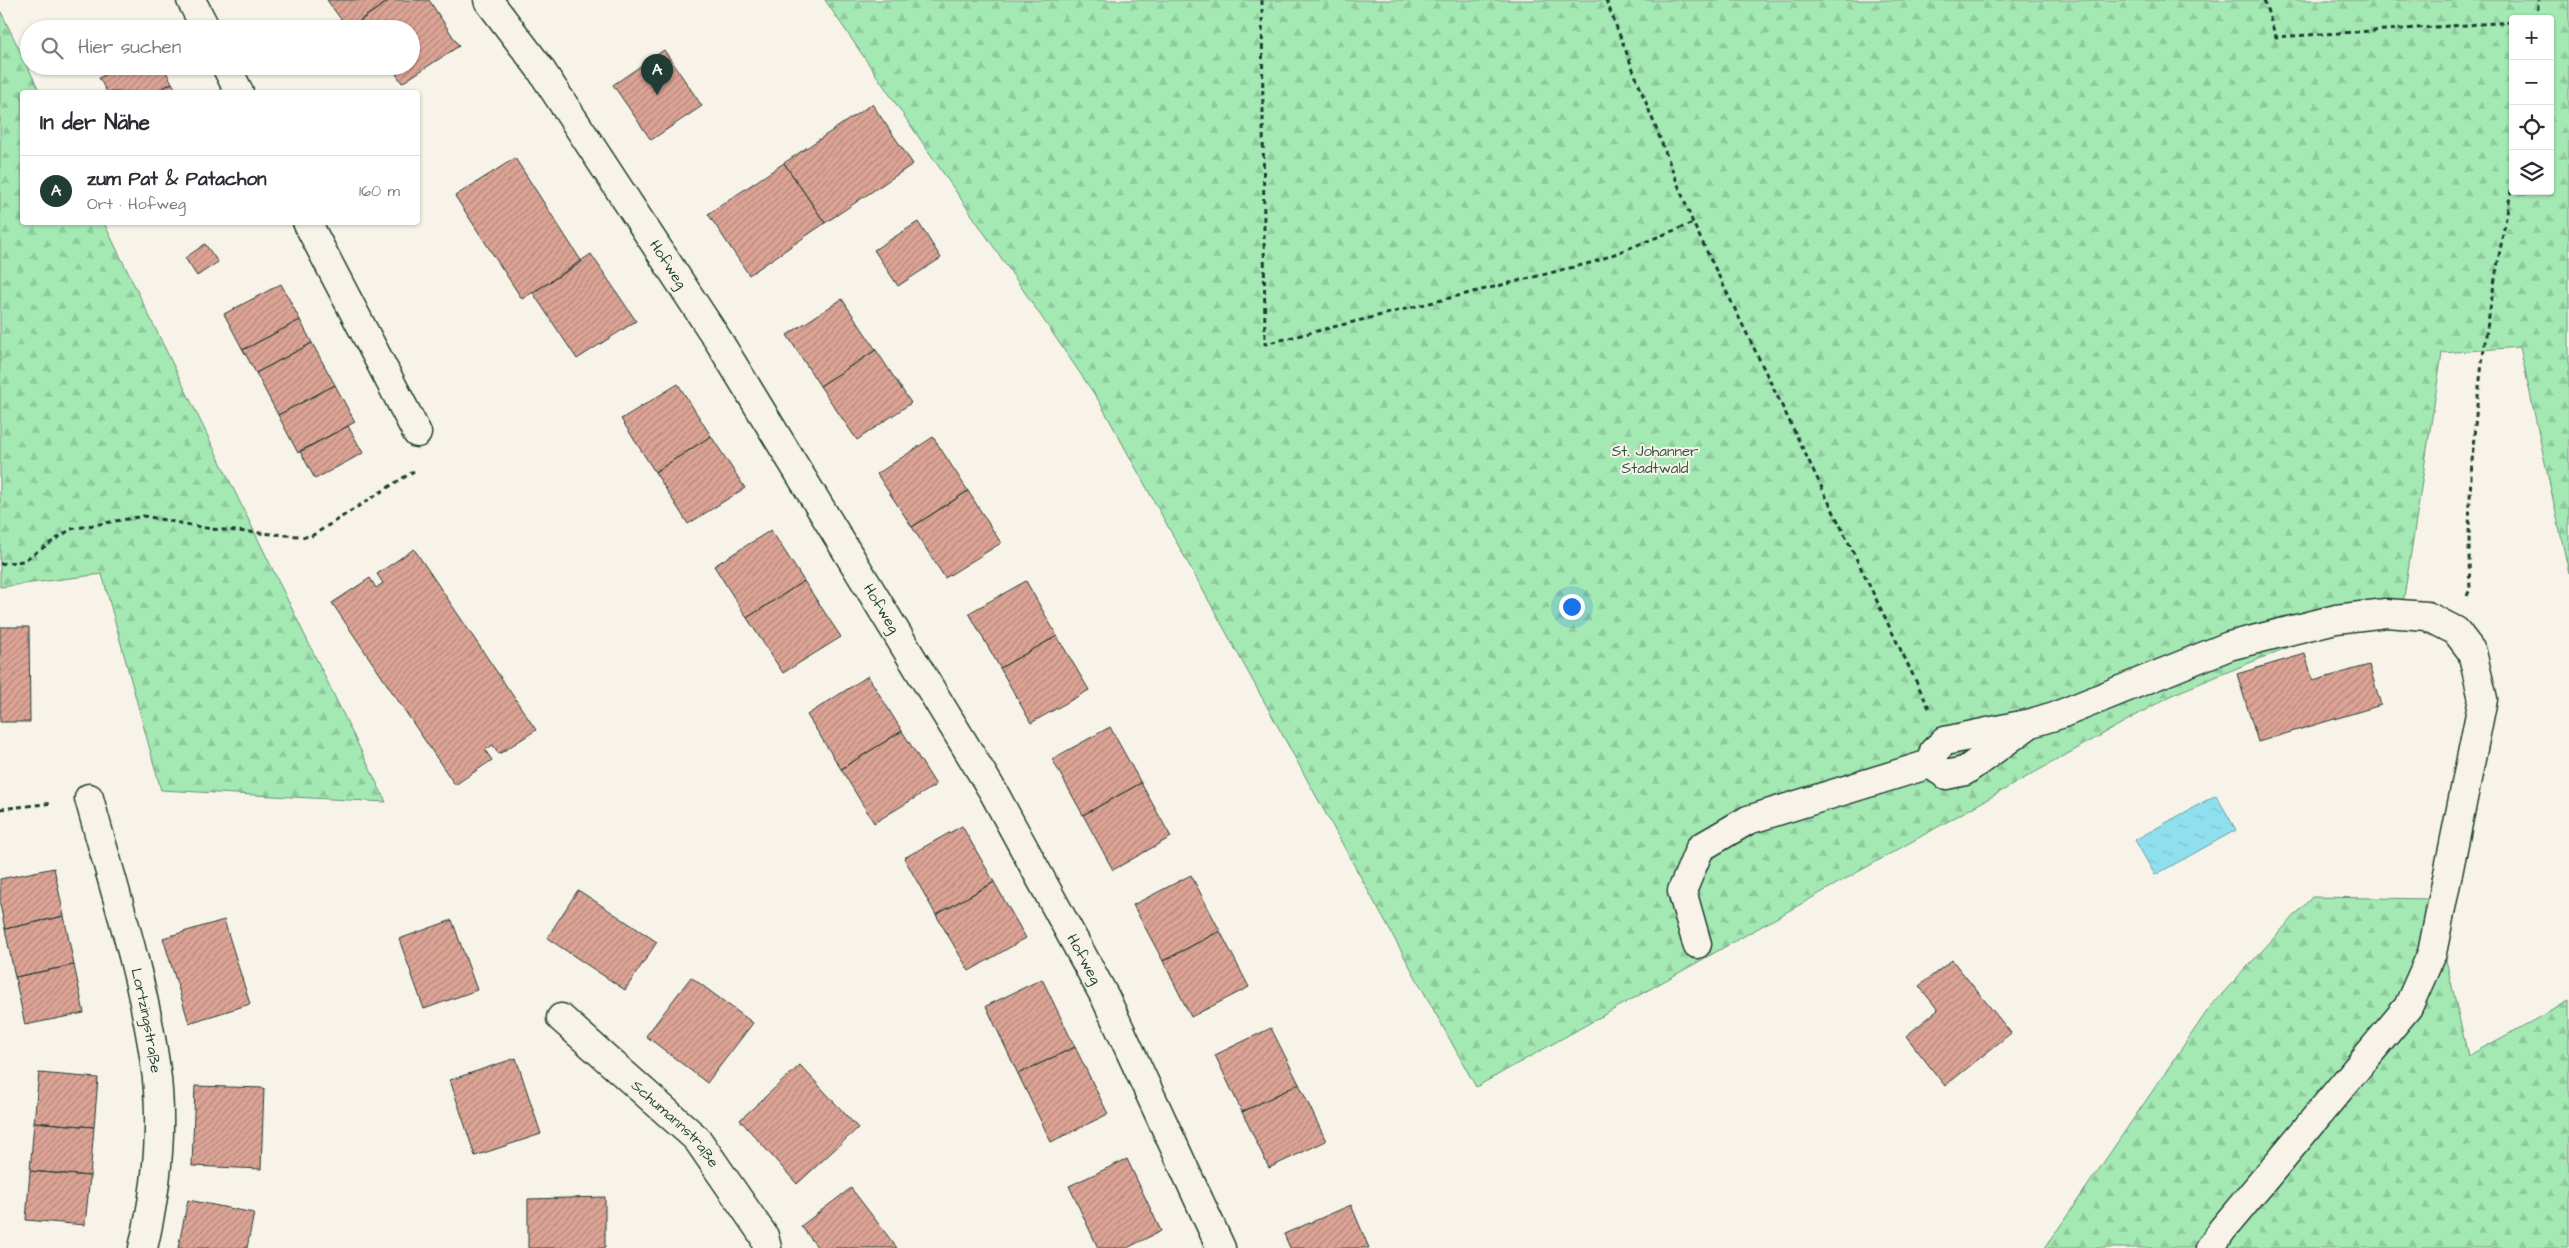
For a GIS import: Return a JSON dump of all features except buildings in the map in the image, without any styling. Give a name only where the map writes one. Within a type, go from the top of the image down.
[{"type":"street","points":[[191,0],[201,20]]},
{"type":"street","name":"Hofweg","points":[[488,0],[539,67],[718,340],[994,793],[1106,999],[1221,1248]]},
{"type":"street","points":[[230,75],[238,90]]},
{"type":"street","points":[[309,225],[417,433]]},
{"type":"street","points":[[1930,764],[1934,751],[1945,741],[2031,723],[2061,714],[2229,646],[2336,619],[2386,613],[2427,616],[2456,631],[2472,652],[2483,699],[2432,953],[2408,1007],[2222,1230],[2210,1248]]},
{"type":"street","points":[[1930,764],[1946,775],[1965,771],[2031,723]]},
{"type":"street","points":[[1696,944],[1682,891],[1700,848],[1748,820],[1930,764]]},
{"type":"street","name":"Lortzingstraße","points":[[89,798],[137,974],[155,1065],[158,1127],[154,1196],[143,1248]]},
{"type":"street","name":"Schumannstraße","points":[[561,1018],[697,1139],[764,1236],[767,1248]]},
{"type":"path","points":[[1262,0],[1264,344],[1594,262],[1693,223]]},
{"type":"path","points":[[1606,0],[1693,223],[1945,741]]},
{"type":"path","points":[[2264,0],[2276,37],[2509,22]]},
{"type":"path","points":[[2537,15],[2539,0]]},
{"type":"path","points":[[2456,631],[2470,589],[2468,540],[2472,457],[2492,293],[2510,195]]},
{"type":"path","points":[[0,564],[23,561],[71,529],[144,516],[211,529],[310,538],[418,469]]},
{"type":"path","points":[[0,809],[89,798]]},
{"type":"green space","name":"St. Johanner Stadtwald","points":[[825,0],[2569,0],[2569,573],[2520,347],[2442,353],[2402,610],[2327,631],[2174,694],[1476,1087],[1099,401]]},
{"type":"green space","points":[[0,10],[20,51],[20,75],[32,75],[39,90],[20,90],[20,225],[105,225],[386,802],[161,790],[102,574],[0,587]]},
{"type":"green space","points":[[2312,897],[2432,899],[2468,1056],[2569,1001],[2569,1248],[2045,1248],[2210,1007]]},
{"type":"water","points":[[2216,795],[2236,830],[2155,875],[2135,840]]},
{"type":"place","name":"zum Pat & Patachon","points":[[657,95]]}]
